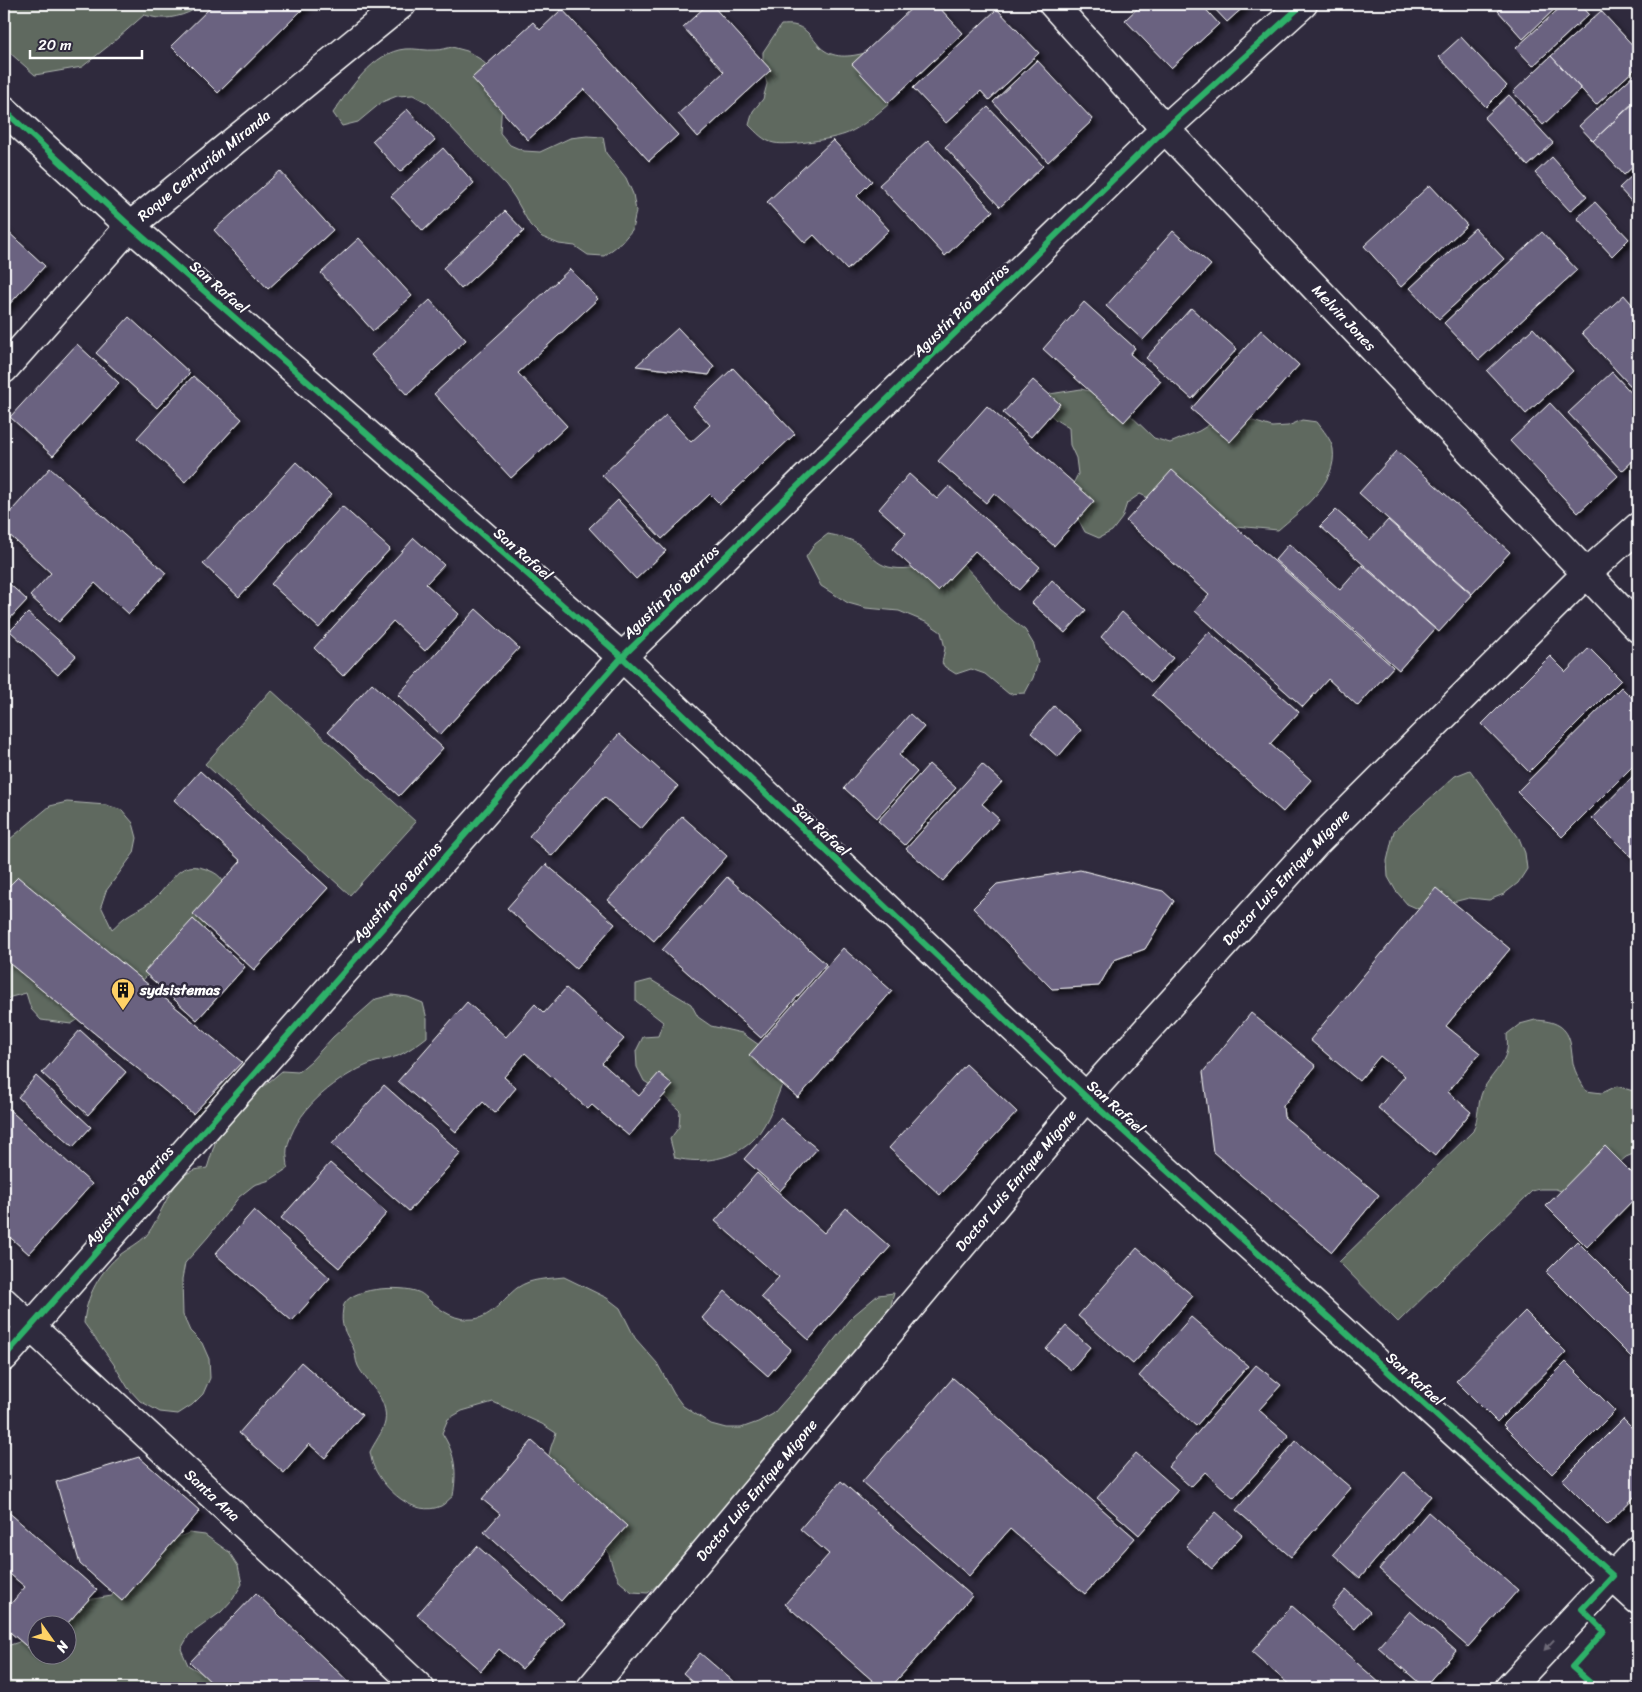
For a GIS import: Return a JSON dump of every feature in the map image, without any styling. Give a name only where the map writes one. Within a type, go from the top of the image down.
[{"type":"street","name":"Roque Centurión Miranda","points":[[4,369],[130,226],[402,4]]},
{"type":"street","name":"Melvin Jones","points":[[1053,4],[1165,129],[1638,628]]},
{"type":"street","name":"Agustín Pío Barrios","points":[[4,1357],[622,657],[1165,129],[1303,4]]},
{"type":"street","name":"San Rafael","points":[[4,110],[130,226],[622,657],[1086,1097],[1638,1600]]},
{"type":"street","name":"Doctor Luis Enrique Migone","points":[[590,1688],[1086,1097],[1316,844],[1587,573],[1638,527]]},
{"type":"street","name":"Santa Ana","points":[[4,1302],[420,1688]]},
{"type":"street","points":[[1508,1688],[1638,1550]]},
{"type":"shaded area","points":[[4,4],[201,4],[188,13],[177,16],[160,18],[144,15],[82,67],[35,75],[9,52],[4,53]]},
{"type":"shaded area","points":[[781,25],[801,27],[820,47],[830,54],[847,56],[865,53],[889,70],[889,104],[864,124],[848,133],[833,138],[790,144],[774,143],[764,139],[749,125],[753,111],[763,99],[767,84],[763,67],[763,52]]},
{"type":"shaded area","points":[[452,47],[467,51],[492,70],[502,101],[500,133],[510,145],[524,151],[540,152],[570,138],[603,137],[606,153],[626,178],[633,194],[636,211],[632,230],[621,243],[604,256],[588,255],[575,246],[559,244],[542,237],[530,225],[506,185],[428,103],[413,95],[397,96],[382,102],[358,122],[342,126],[333,113],[363,73],[383,57],[405,49],[440,50]]},
{"type":"shaded area","points":[[1081,389],[1097,393],[1125,410],[1154,438],[1170,443],[1199,431],[1225,415],[1240,417],[1272,427],[1288,426],[1302,420],[1317,422],[1332,445],[1333,461],[1330,473],[1316,495],[1278,530],[1203,523],[1140,494],[1127,503],[1122,518],[1112,531],[1099,538],[1085,532],[1078,519],[1071,488],[1078,474],[1076,458],[1070,445],[1069,428],[1044,409],[1050,394]]},
{"type":"shaded area","points":[[828,534],[847,538],[857,543],[878,562],[889,567],[919,567],[958,559],[980,582],[999,609],[1025,630],[1034,645],[1038,663],[1025,693],[1009,694],[985,674],[971,669],[956,674],[945,667],[942,663],[945,648],[941,632],[928,623],[899,611],[866,608],[848,603],[821,586],[806,557],[815,544]]},
{"type":"shaded area","points":[[271,690],[416,822],[350,895],[205,764]]},
{"type":"shaded area","points":[[1470,770],[1519,838],[1525,853],[1527,869],[1518,883],[1504,894],[1489,900],[1469,898],[1421,910],[1407,904],[1396,891],[1388,877],[1387,861],[1394,831],[1455,776]]},
{"type":"shaded area","points":[[67,802],[106,805],[122,810],[133,823],[137,838],[134,853],[106,891],[101,906],[112,929],[124,918],[150,902],[183,869],[191,867],[201,867],[217,874],[226,888],[228,901],[206,926],[191,952],[163,960],[126,997],[98,1007],[71,1024],[41,1020],[31,1009],[26,993],[4,1001],[4,964],[8,956],[11,908],[4,895],[4,844],[50,806]]},
{"type":"shaded area","points":[[651,980],[691,1004],[698,1017],[711,1026],[742,1033],[769,1052],[784,1080],[772,1110],[760,1132],[747,1145],[728,1156],[707,1160],[675,1158],[670,1139],[679,1127],[680,1111],[658,1090],[644,1081],[637,1067],[636,1051],[643,1037],[658,1036],[663,1022],[636,1001],[636,984]]},
{"type":"shaded area","points":[[392,995],[408,997],[423,1003],[427,1019],[427,1037],[398,1056],[369,1064],[352,1072],[316,1099],[306,1110],[291,1135],[287,1151],[288,1168],[270,1180],[254,1185],[239,1197],[185,1263],[182,1279],[183,1315],[190,1331],[202,1343],[209,1359],[210,1378],[203,1394],[192,1405],[178,1414],[160,1412],[140,1401],[128,1388],[113,1363],[84,1323],[85,1313],[95,1285],[113,1261],[146,1236],[178,1182],[192,1171],[207,1168],[216,1140],[245,1102],[282,1071],[298,1072],[333,1037],[376,999]]},
{"type":"shaded area","points":[[1535,1020],[1554,1023],[1567,1034],[1574,1067],[1586,1091],[1602,1093],[1617,1086],[1633,1091],[1638,1096],[1638,1152],[1626,1157],[1586,1192],[1570,1195],[1556,1189],[1532,1191],[1398,1322],[1339,1262],[1473,1131],[1483,1090],[1500,1066],[1505,1055],[1507,1034],[1520,1024]]},
{"type":"shaded area","points":[[564,1277],[607,1298],[620,1308],[635,1338],[657,1363],[683,1406],[711,1424],[726,1428],[741,1428],[773,1414],[854,1315],[878,1295],[894,1293],[890,1309],[890,1325],[685,1560],[648,1593],[632,1592],[620,1582],[613,1568],[603,1535],[545,1471],[556,1433],[542,1424],[493,1402],[462,1411],[448,1419],[442,1433],[453,1456],[455,1479],[453,1496],[441,1506],[431,1509],[411,1505],[392,1492],[372,1462],[370,1452],[385,1422],[384,1406],[381,1398],[358,1366],[354,1349],[344,1329],[342,1314],[346,1301],[364,1292],[388,1288],[410,1290],[421,1293],[450,1315],[461,1319],[474,1319],[480,1318],[492,1311],[512,1292],[528,1282]]},
{"type":"shaded area","points":[[189,1533],[205,1535],[229,1552],[238,1566],[242,1584],[233,1599],[221,1612],[189,1635],[181,1649],[188,1665],[214,1681],[221,1688],[4,1688],[4,1647],[19,1642],[24,1627],[28,1625],[28,1664],[78,1664],[78,1614],[49,1614],[73,1602],[112,1596],[122,1573],[173,1539]]},
{"type":"building","points":[[214,4],[308,4],[218,93],[171,46]]},
{"type":"building","points":[[708,4],[711,4],[771,70],[698,137],[678,114],[724,72],[683,27]]},
{"type":"building","points":[[916,4],[936,4],[963,33],[888,103],[852,64]]},
{"type":"building","points":[[1142,4],[1201,4],[1219,24],[1171,68],[1125,20]]},
{"type":"building","points":[[1210,4],[1247,4],[1227,22]]},
{"type":"building","points":[[1506,4],[1560,4],[1523,39],[1498,11]]},
{"type":"building","points":[[1564,4],[1580,4],[1589,14],[1533,66],[1516,48]]},
{"type":"building","points":[[562,9],[678,135],[649,161],[584,89],[528,140],[472,78],[533,22],[540,30]]},
{"type":"building","points":[[997,9],[1039,53],[989,100],[981,91],[946,123],[913,88]]},
{"type":"building","points":[[1601,11],[1638,51],[1638,66],[1596,105],[1551,56]]},
{"type":"building","points":[[1461,37],[1507,86],[1486,107],[1439,57]]},
{"type":"building","points":[[1551,56],[1581,89],[1543,125],[1513,92]]},
{"type":"building","points":[[1037,60],[1093,120],[1048,162],[993,102]]},
{"type":"building","points":[[1638,71],[1638,98],[1593,141],[1579,126]]},
{"type":"building","points":[[1509,95],[1553,143],[1528,166],[1484,118]]},
{"type":"building","points":[[1637,100],[1638,162],[1624,175],[1593,141]]},
{"type":"building","points":[[988,107],[1043,166],[1000,207],[945,147]]},
{"type":"building","points":[[407,109],[435,140],[400,172],[372,141]]},
{"type":"building","points":[[833,140],[872,181],[857,196],[889,230],[847,270],[814,235],[805,243],[767,202]]},
{"type":"building","points":[[928,140],[993,211],[945,256],[879,185]]},
{"type":"building","points":[[443,148],[474,183],[423,231],[391,196]]},
{"type":"building","points":[[1552,157],[1587,196],[1570,211],[1535,173]]},
{"type":"building","points":[[1638,170],[1638,209],[1619,188]]},
{"type":"building","points":[[280,171],[333,230],[268,289],[214,230]]},
{"type":"building","points":[[1430,185],[1467,225],[1401,287],[1364,246]]},
{"type":"building","points":[[1595,202],[1629,239],[1612,256],[1577,218]]},
{"type":"building","points":[[505,211],[524,231],[461,289],[443,268]]},
{"type":"building","points":[[4,228],[45,266],[4,310]]},
{"type":"building","points":[[1475,228],[1504,259],[1439,319],[1410,288]]},
{"type":"building","points":[[1173,231],[1211,265],[1143,340],[1106,306]]},
{"type":"building","points":[[1542,232],[1577,270],[1479,360],[1444,323]]},
{"type":"building","points":[[359,238],[412,296],[373,331],[321,273]]},
{"type":"building","points":[[570,269],[598,299],[518,373],[567,426],[511,478],[434,394]]},
{"type":"building","points":[[1624,295],[1638,311],[1638,394],[1582,333]]},
{"type":"building","points":[[430,300],[466,340],[407,395],[371,355]]},
{"type":"building","points":[[1084,302],[1135,348],[1130,354],[1161,381],[1124,422],[1043,349]]},
{"type":"building","points":[[1191,308],[1237,349],[1192,399],[1146,358]]},
{"type":"building","points":[[129,317],[190,373],[157,408],[96,353]]},
{"type":"building","points":[[678,328],[714,366],[709,375],[636,366]]},
{"type":"building","points":[[1533,328],[1573,371],[1526,414],[1487,371]]},
{"type":"building","points":[[1261,330],[1299,365],[1230,442],[1191,409]]},
{"type":"building","points":[[77,344],[119,383],[53,456],[10,417]]},
{"type":"building","points":[[733,368],[795,434],[720,504],[710,494],[662,539],[602,475],[666,415],[691,442],[710,425],[693,406]]},
{"type":"building","points":[[1612,372],[1638,400],[1638,456],[1622,471],[1568,413]]},
{"type":"building","points":[[193,376],[242,419],[185,482],[137,438]]},
{"type":"building","points":[[1033,380],[1060,404],[1031,437],[1003,413]]},
{"type":"building","points":[[1550,403],[1618,476],[1578,513],[1510,441]]},
{"type":"building","points":[[987,406],[1094,501],[1054,546],[994,493],[986,503],[938,461]]},
{"type":"building","points":[[1397,451],[1510,552],[1472,594],[1359,493]]},
{"type":"building","points":[[296,462],[331,495],[239,597],[203,564]]},
{"type":"building","points":[[50,468],[166,573],[129,614],[95,583],[59,622],[30,596],[51,573],[4,530],[4,519]]},
{"type":"building","points":[[1172,470],[1393,667],[1358,706],[1328,679],[1303,707],[1195,611],[1209,595],[1126,521]]},
{"type":"building","points":[[909,474],[937,499],[949,486],[1040,567],[1019,590],[975,551],[938,591],[892,549],[906,533],[879,509]]},
{"type":"building","points":[[618,500],[666,551],[636,579],[589,528]]},
{"type":"building","points":[[342,506],[390,549],[319,628],[271,584]]},
{"type":"building","points":[[1336,510],[1370,540],[1388,520],[1472,595],[1439,632],[1320,526]]},
{"type":"building","points":[[414,538],[444,565],[426,584],[459,614],[425,651],[393,621],[343,676],[314,648]]},
{"type":"building","points":[[1289,544],[1340,590],[1362,565],[1435,629],[1399,670],[1275,560]]},
{"type":"building","points":[[4,579],[27,600],[4,625]]},
{"type":"building","points":[[1052,580],[1086,610],[1065,633],[1032,603]]},
{"type":"building","points":[[476,609],[519,648],[440,735],[398,695]]},
{"type":"building","points":[[1122,612],[1173,658],[1151,682],[1101,637]]},
{"type":"building","points":[[28,613],[76,656],[58,675],[10,631]]},
{"type":"building","points":[[1209,632],[1299,712],[1270,744],[1311,780],[1283,812],[1152,695]]},
{"type":"building","points":[[1589,648],[1621,680],[1529,772],[1482,724],[1550,656],[1566,672]]},
{"type":"building","points":[[372,683],[443,748],[399,796],[328,731]]},
{"type":"building","points":[[1621,687],[1638,704],[1638,761],[1562,837],[1517,792]]},
{"type":"building","points":[[1054,706],[1081,730],[1058,757],[1031,733]]},
{"type":"building","points":[[910,714],[924,727],[899,755],[917,772],[877,818],[844,788]]},
{"type":"building","points":[[619,734],[678,786],[641,829],[604,797],[552,856],[529,836]]},
{"type":"building","points":[[929,764],[956,788],[905,845],[878,821]]},
{"type":"building","points":[[982,764],[1002,782],[982,804],[999,819],[943,881],[906,849]]},
{"type":"building","points":[[200,771],[328,888],[254,970],[193,914],[241,861],[174,800]]},
{"type":"building","points":[[1638,771],[1638,860],[1636,862],[1592,818]]},
{"type":"building","points":[[682,816],[727,856],[654,941],[608,900]]},
{"type":"building","points":[[546,864],[615,924],[576,969],[507,908]]},
{"type":"building","points":[[1080,870],[1163,891],[1174,901],[1145,949],[1114,960],[1099,986],[1052,989],[973,908],[997,884]]},
{"type":"building","name":"sydsistemas","points":[[18,877],[242,1062],[193,1114],[4,959],[4,891]]},
{"type":"building","points":[[727,877],[826,964],[761,1038],[662,950]]},
{"type":"building","points":[[1436,888],[1510,949],[1446,1026],[1480,1053],[1448,1092],[1471,1112],[1435,1156],[1378,1108],[1405,1076],[1380,1056],[1359,1081],[1310,1040]]},
{"type":"building","points":[[193,919],[245,967],[197,1020],[144,972]]},
{"type":"building","points":[[843,948],[892,991],[798,1098],[749,1055]]},
{"type":"building","points":[[566,988],[624,1039],[602,1063],[639,1096],[659,1073],[673,1085],[629,1136],[592,1105],[588,1109],[525,1053],[504,1077],[516,1088],[495,1113],[483,1102],[456,1132],[398,1081],[467,1002],[506,1037],[535,1004],[544,1013]]},
{"type":"building","points":[[1638,1000],[1638,1058],[1633,1057]]},
{"type":"building","points":[[1251,1013],[1316,1066],[1283,1106],[1284,1117],[1379,1195],[1332,1252],[1213,1152],[1203,1072]]},
{"type":"building","points":[[80,1030],[126,1072],[88,1115],[42,1073]]},
{"type":"building","points":[[966,1064],[1017,1112],[940,1195],[889,1148]]},
{"type":"building","points":[[36,1076],[91,1127],[73,1147],[18,1097]]},
{"type":"building","points":[[384,1085],[461,1153],[409,1211],[332,1144]]},
{"type":"building","points":[[4,1105],[92,1184],[29,1254],[4,1232]]},
{"type":"building","points":[[780,1118],[817,1149],[780,1191],[744,1159]]},
{"type":"building","points":[[1605,1146],[1638,1179],[1638,1195],[1587,1247],[1546,1206]]},
{"type":"building","points":[[330,1163],[387,1213],[339,1268],[281,1218]]},
{"type":"building","points":[[757,1173],[824,1233],[846,1208],[890,1247],[809,1340],[761,1297],[779,1277],[715,1221]]},
{"type":"building","points":[[254,1210],[330,1278],[292,1321],[215,1254]]},
{"type":"building","points":[[1577,1241],[1638,1302],[1638,1364],[1546,1272]]},
{"type":"building","points":[[1137,1248],[1193,1296],[1133,1364],[1078,1316]]},
{"type":"building","points":[[725,1291],[791,1349],[768,1376],[702,1318]]},
{"type":"building","points":[[1525,1311],[1566,1352],[1497,1422],[1456,1381]]},
{"type":"building","points":[[1191,1317],[1248,1366],[1196,1426],[1139,1376]]},
{"type":"building","points":[[1066,1326],[1090,1347],[1071,1370],[1046,1349]]},
{"type":"building","points":[[301,1362],[362,1415],[325,1458],[309,1444],[284,1473],[239,1433]]},
{"type":"building","points":[[1566,1362],[1615,1411],[1552,1474],[1503,1425]]},
{"type":"building","points":[[1256,1365],[1281,1385],[1259,1410],[1289,1436],[1234,1498],[1205,1472],[1191,1487],[1168,1467]]},
{"type":"building","points":[[953,1378],[1135,1538],[1085,1594],[1010,1529],[969,1576],[862,1482]]},
{"type":"building","points":[[1623,1419],[1638,1434],[1638,1493],[1607,1525],[1562,1480]]},
{"type":"building","points":[[532,1441],[627,1526],[561,1601],[484,1532],[500,1514],[482,1499]]},
{"type":"building","points":[[1296,1441],[1351,1488],[1291,1557],[1236,1510]]},
{"type":"building","points":[[1136,1453],[1178,1490],[1139,1535],[1097,1498]]},
{"type":"building","points":[[139,1457],[200,1511],[122,1601],[80,1564],[56,1482]]},
{"type":"building","points":[[1404,1472],[1431,1496],[1360,1578],[1333,1554]]},
{"type":"building","points":[[841,1481],[972,1596],[890,1688],[881,1688],[785,1604],[829,1554],[800,1529]]},
{"type":"building","points":[[5,1509],[97,1590],[76,1614],[28,1614],[28,1648],[4,1627],[4,1612],[25,1587],[4,1569]]},
{"type":"building","points":[[1216,1512],[1242,1535],[1212,1569],[1186,1546]]},
{"type":"building","points":[[1428,1512],[1518,1590],[1468,1647],[1379,1569]]},
{"type":"building","points":[[477,1546],[564,1622],[522,1669],[499,1649],[481,1671],[417,1615]]},
{"type":"building","points":[[1346,1590],[1370,1612],[1355,1629],[1331,1608]]},
{"type":"building","points":[[256,1593],[355,1688],[217,1688],[190,1662]]},
{"type":"building","points":[[1292,1606],[1381,1684],[1377,1688],[1293,1688],[1252,1652]]},
{"type":"building","points":[[1410,1611],[1456,1651],[1424,1687],[1378,1647]]},
{"type":"building","points":[[700,1653],[741,1688],[700,1688],[683,1673]]},
{"type":"building","points":[[1638,1683],[1638,1688],[1605,1688],[1609,1684]]},
{"type":"cycle path","points":[[4,1357],[622,657],[1165,129],[1303,4]]},
{"type":"cycle path","points":[[4,110],[130,226],[622,657],[1086,1097],[1613,1576],[1582,1609],[1604,1631],[1572,1667],[1596,1688]]},
{"type":"place","name":"sydsistemas","points":[[123,1011]]}]
